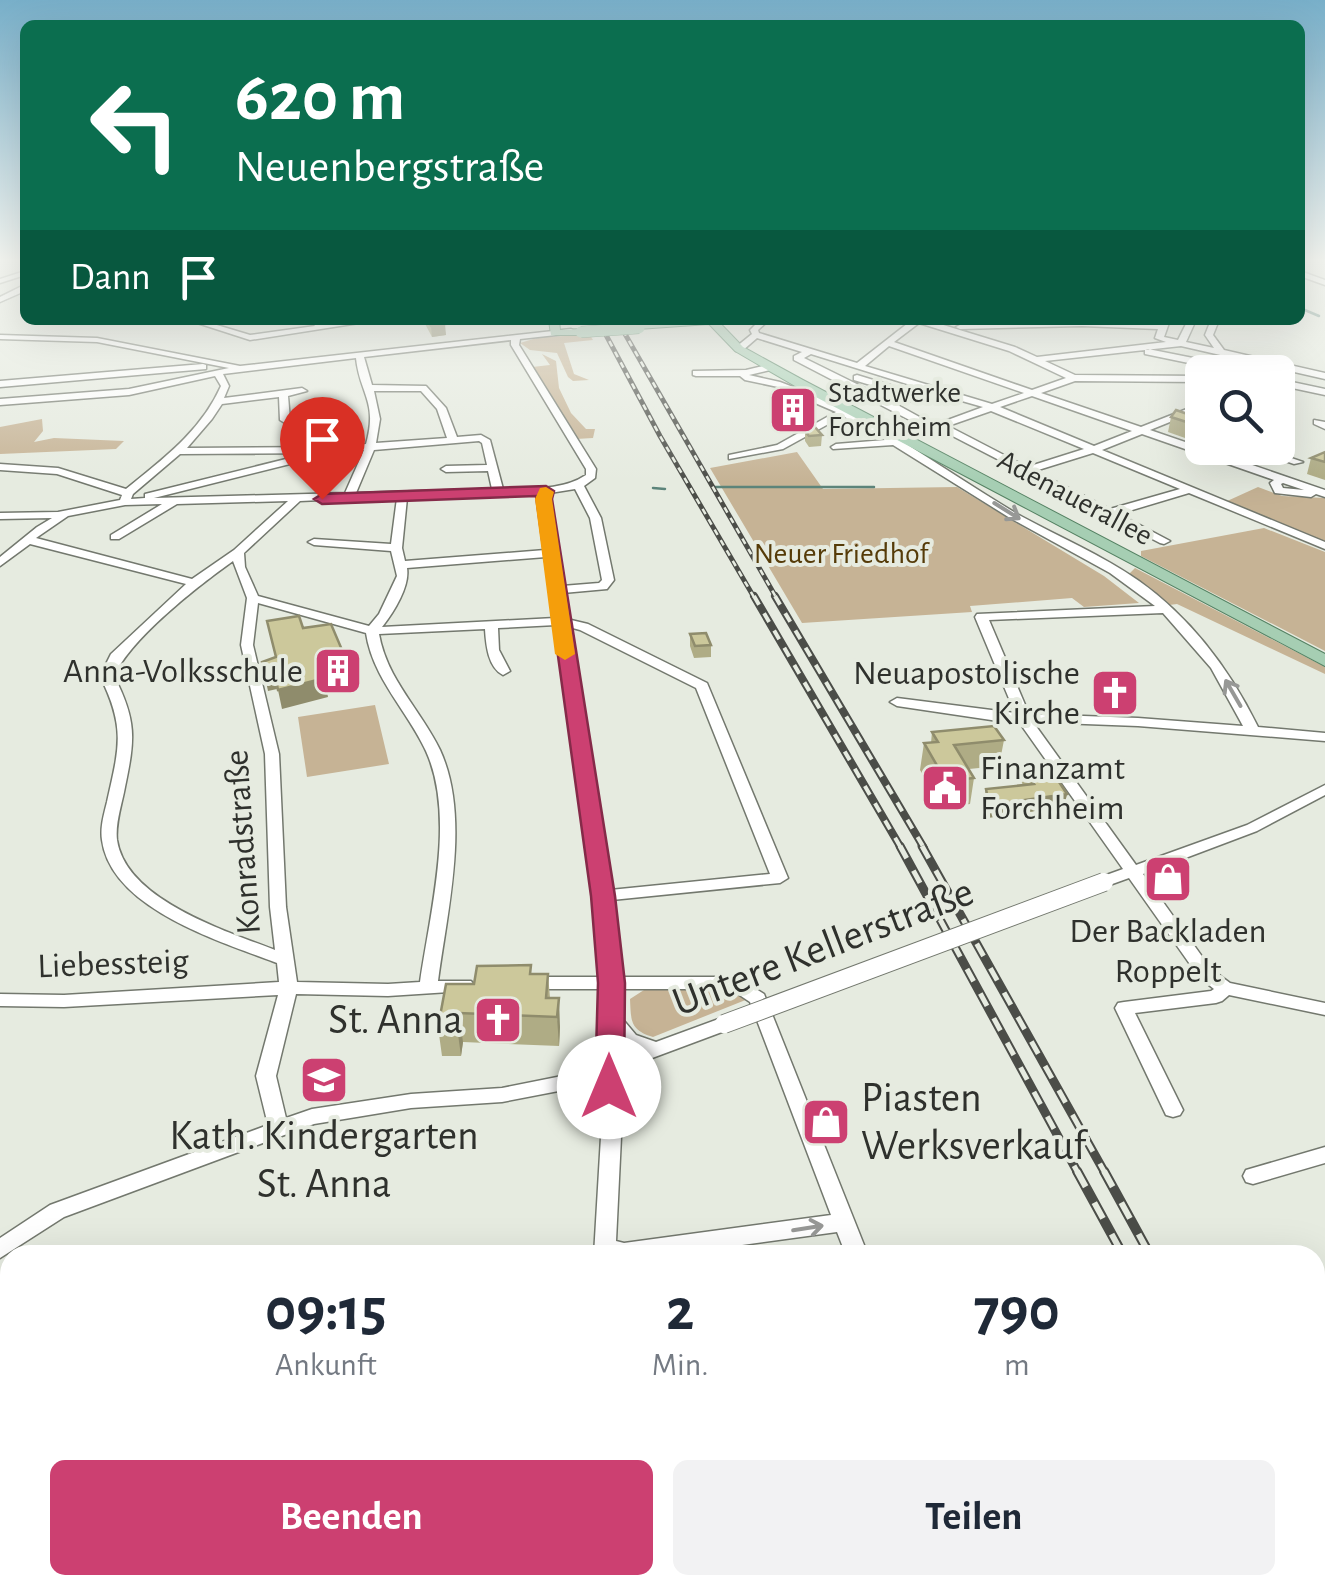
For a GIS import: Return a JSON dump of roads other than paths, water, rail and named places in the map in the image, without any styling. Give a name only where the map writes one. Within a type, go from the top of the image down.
[{"type":"main road","name":"Adenauerallee","points":[[709,332],[799,383]]},
{"type":"main road","points":[[709,332],[718,339]]},
{"type":"main road","name":"Adenauerallee","points":[[712,332],[899,440],[1325,661]]},
{"type":"street","points":[[230,332],[244,337],[270,332]]},
{"type":"street","points":[[0,384],[241,368],[532,332]]},
{"type":"street","points":[[859,366],[902,332]]},
{"type":"street","points":[[959,332],[1074,378]]},
{"type":"street","points":[[1161,332],[1159,338],[1185,340],[1231,355]]},
{"type":"street","points":[[1185,340],[1186,332]]},
{"type":"street","points":[[739,348],[756,335],[890,388]]},
{"type":"street","points":[[1035,360],[1209,336]]},
{"type":"street","points":[[1209,336],[1222,352]]},
{"type":"street","points":[[0,337],[98,340],[218,369]]},
{"type":"street","points":[[0,467],[58,471],[127,498],[172,502],[546,491],[578,485],[591,476],[591,469],[515,346],[516,337]]},
{"type":"street","points":[[888,343],[1185,445]]},
{"type":"street","points":[[1134,349],[1185,359]]},
{"type":"street","points":[[348,499],[376,422],[369,388],[360,371],[360,354]]},
{"type":"street","points":[[807,357],[859,366],[991,407],[1325,546]]},
{"type":"street","points":[[807,357],[880,402],[1026,470],[1164,541]]},
{"type":"street","points":[[696,374],[767,368]]},
{"type":"street","points":[[127,498],[178,452],[222,401],[226,386],[218,369]]},
{"type":"street","points":[[0,402],[131,391],[218,369]]},
{"type":"street","points":[[746,372],[744,376],[751,380],[780,384],[899,440],[1013,515],[1115,570],[1167,609],[1212,658],[1236,695],[1252,730]]},
{"type":"street","points":[[1295,372],[1325,376]]},
{"type":"street","points":[[880,402],[941,410],[991,407],[1074,378],[1185,378]]},
{"type":"street","points":[[1295,386],[1325,392]]},
{"type":"street","points":[[369,388],[424,388],[440,408],[452,438]]},
{"type":"street","points":[[222,401],[302,390]]},
{"type":"street","points":[[283,393],[285,420]]},
{"type":"street","points":[[936,427],[950,395]]},
{"type":"street","points":[[1026,470],[1093,450],[1185,413]]},
{"type":"street","points":[[733,458],[780,447],[840,414]]},
{"type":"street","points":[[836,447],[899,440],[936,427]]},
{"type":"street","points":[[0,516],[72,514],[332,450],[452,438],[481,438],[487,442],[498,492]]},
{"type":"street","points":[[178,452],[332,450]]},
{"type":"street","points":[[1240,465],[1282,480],[1275,483],[1279,491],[1292,495],[1321,492]]},
{"type":"street","points":[[446,469],[492,468]]},
{"type":"street","points":[[558,590],[603,586],[608,580],[596,522],[578,485]]},
{"type":"street","points":[[1109,513],[1189,490]]},
{"type":"street","points":[[546,491],[560,621],[603,896],[611,983],[609,1069],[615,1245]]},
{"type":"street","points":[[402,497],[396,548],[402,565],[401,584],[372,631],[382,669],[428,740],[444,781],[446,828],[428,986]]},
{"type":"street","points":[[285,960],[143,894],[125,880],[109,842],[128,732],[119,694],[107,676],[108,667],[194,583],[238,552],[296,500]]},
{"type":"street","points":[[115,537],[172,502]]},
{"type":"street","points":[[0,564],[28,540],[72,514]]},
{"type":"street","points":[[0,528],[31,517]]},
{"type":"street","points":[[28,540],[194,583]]},
{"type":"street","points":[[314,542],[396,548]]},
{"type":"street","name":"Konradstraße","points":[[238,552],[252,598],[247,645],[272,754],[275,864],[289,988],[266,1076],[280,1128]]},
{"type":"street","points":[[402,565],[552,553]]},
{"type":"street","points":[[252,598],[372,631],[560,621],[584,627],[702,686],[780,878],[603,896]]},
{"type":"street","points":[[1167,609],[982,617],[1024,719],[1204,973],[1225,988],[1325,1010]]},
{"type":"street","points":[[491,625],[493,650],[503,671]]},
{"type":"street","points":[[897,702],[1024,719],[1325,737]]},
{"type":"street","name":"Untere Kellerstraße","points":[[5,1245],[57,1211],[280,1128],[344,1109],[502,1095],[569,1082],[609,1069],[1252,828],[1325,789]]},
{"type":"street","name":"Liebessteig","points":[[0,1000],[64,1001],[289,988],[388,990],[491,984],[739,986],[758,998],[844,1222]]},
{"type":"street","points":[[1174,1110],[1124,1008],[1216,997],[1225,988]]},
{"type":"street","points":[[610,1016],[630,1040],[662,1048]]},
{"type":"street","points":[[1254,1176],[1325,1155]]},
{"type":"street","points":[[668,1245],[844,1222],[853,1245]]},
{"type":"waterway","points":[[715,487],[874,487]]},
{"type":"waterway","points":[[653,488],[665,489]]},
{"type":"railway","points":[[605,332],[755,599]]},
{"type":"railway","points":[[624,332],[777,599]]},
{"type":"railway","points":[[754,596],[901,848]]},
{"type":"railway","points":[[775,596],[924,848]]},
{"type":"railway","points":[[900,846],[1078,1173]]},
{"type":"railway","points":[[922,846],[1105,1173]]},
{"type":"railway","points":[[1077,1171],[1118,1245]]},
{"type":"railway","points":[[1104,1171],[1145,1245]]},
{"type":"place","name":"Stadtwerke Forchheim","points":[[793,410]]},
{"type":"place","name":"Anna-Volksschule","points":[[338,671]]},
{"type":"place","name":"Neuapostolische Kirche","points":[[1115,693]]},
{"type":"place","name":"Finanzamt Forchheim","points":[[945,788]]},
{"type":"place","name":"Der Backladen Roppelt","points":[[1168,879]]},
{"type":"place","name":"St. Anna","points":[[498,1020]]},
{"type":"place","name":"Kath. Kindergarten St. Anna","points":[[324,1080]]},
{"type":"place","name":"Piasten Werksverkauf","points":[[826,1122]]},
{"type":"park label","name":"Neuer Friedhof","points":[[841,554]]}]
